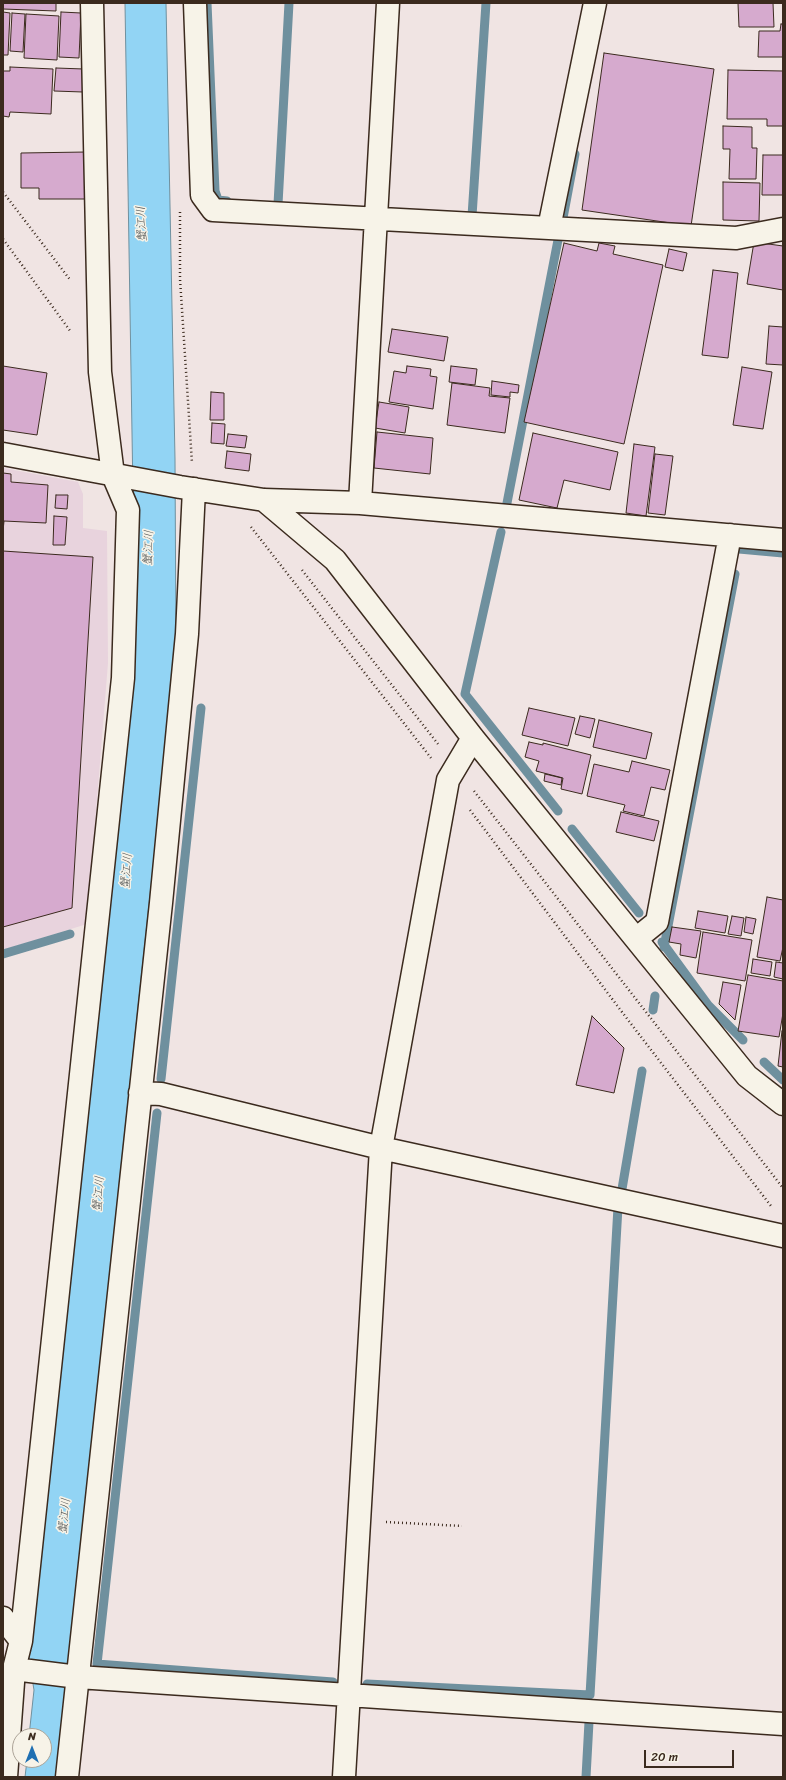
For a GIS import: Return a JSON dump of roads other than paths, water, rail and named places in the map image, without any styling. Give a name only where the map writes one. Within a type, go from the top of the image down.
[{"type":"street","points":[[6,1777],[19,1670],[123,678],[128,510],[100,372],[92,3]]},
{"type":"street","points":[[195,3],[202,195],[212,210],[736,238],[783,229]]},
{"type":"street","points":[[360,503],[388,3]]},
{"type":"street","points":[[549,228],[595,3]]},
{"type":"street","points":[[3,454],[226,495],[264,500],[360,503],[783,540]]},
{"type":"street","points":[[67,1777],[76,1677],[140,1093],[187,634],[187,488]]},
{"type":"street","points":[[264,500],[335,560],[473,738],[747,1076],[783,1104]]},
{"type":"street","points":[[636,940],[658,922],[730,535]]},
{"type":"street","points":[[344,1777],[381,1148],[452,774],[473,738]]},
{"type":"street","points":[[140,1093],[161,1094],[381,1148],[783,1236]]},
{"type":"street","points":[[3,1618],[21,1641]]},
{"type":"street","points":[[19,1670],[76,1677],[783,1724]]},
{"type":"water","name":"蟹江川","points":[[125,3],[166,3],[175,459],[176,651],[56,1777],[25,1777],[26,1768],[52,1768],[52,1728],[30,1728],[34,1690],[29,1660],[133,677],[133,494]]},
{"type":"waterway","points":[[207,3],[215,191],[218,200],[227,201]]},
{"type":"waterway","points":[[278,204],[289,3]]},
{"type":"waterway","points":[[472,216],[486,3]]},
{"type":"waterway","points":[[563,218],[575,154]]},
{"type":"waterway","points":[[507,503],[558,240]]},
{"type":"waterway","points":[[501,532],[465,694],[558,811]]},
{"type":"waterway","points":[[739,549],[783,553]]},
{"type":"waterway","points":[[664,947],[735,574]]},
{"type":"waterway","points":[[161,1079],[201,708]]},
{"type":"waterway","points":[[572,829],[639,913]]},
{"type":"waterway","points":[[3,954],[70,934]]},
{"type":"waterway","points":[[662,942],[708,1005],[743,1040]]},
{"type":"waterway","points":[[653,1010],[655,996]]},
{"type":"waterway","points":[[764,1062],[783,1080]]},
{"type":"waterway","points":[[622,1189],[642,1071]]},
{"type":"waterway","points":[[157,1113],[97,1664],[333,1682]]},
{"type":"waterway","points":[[367,1684],[590,1695],[618,1207]]},
{"type":"waterway","points":[[586,1777],[589,1722]]}]
